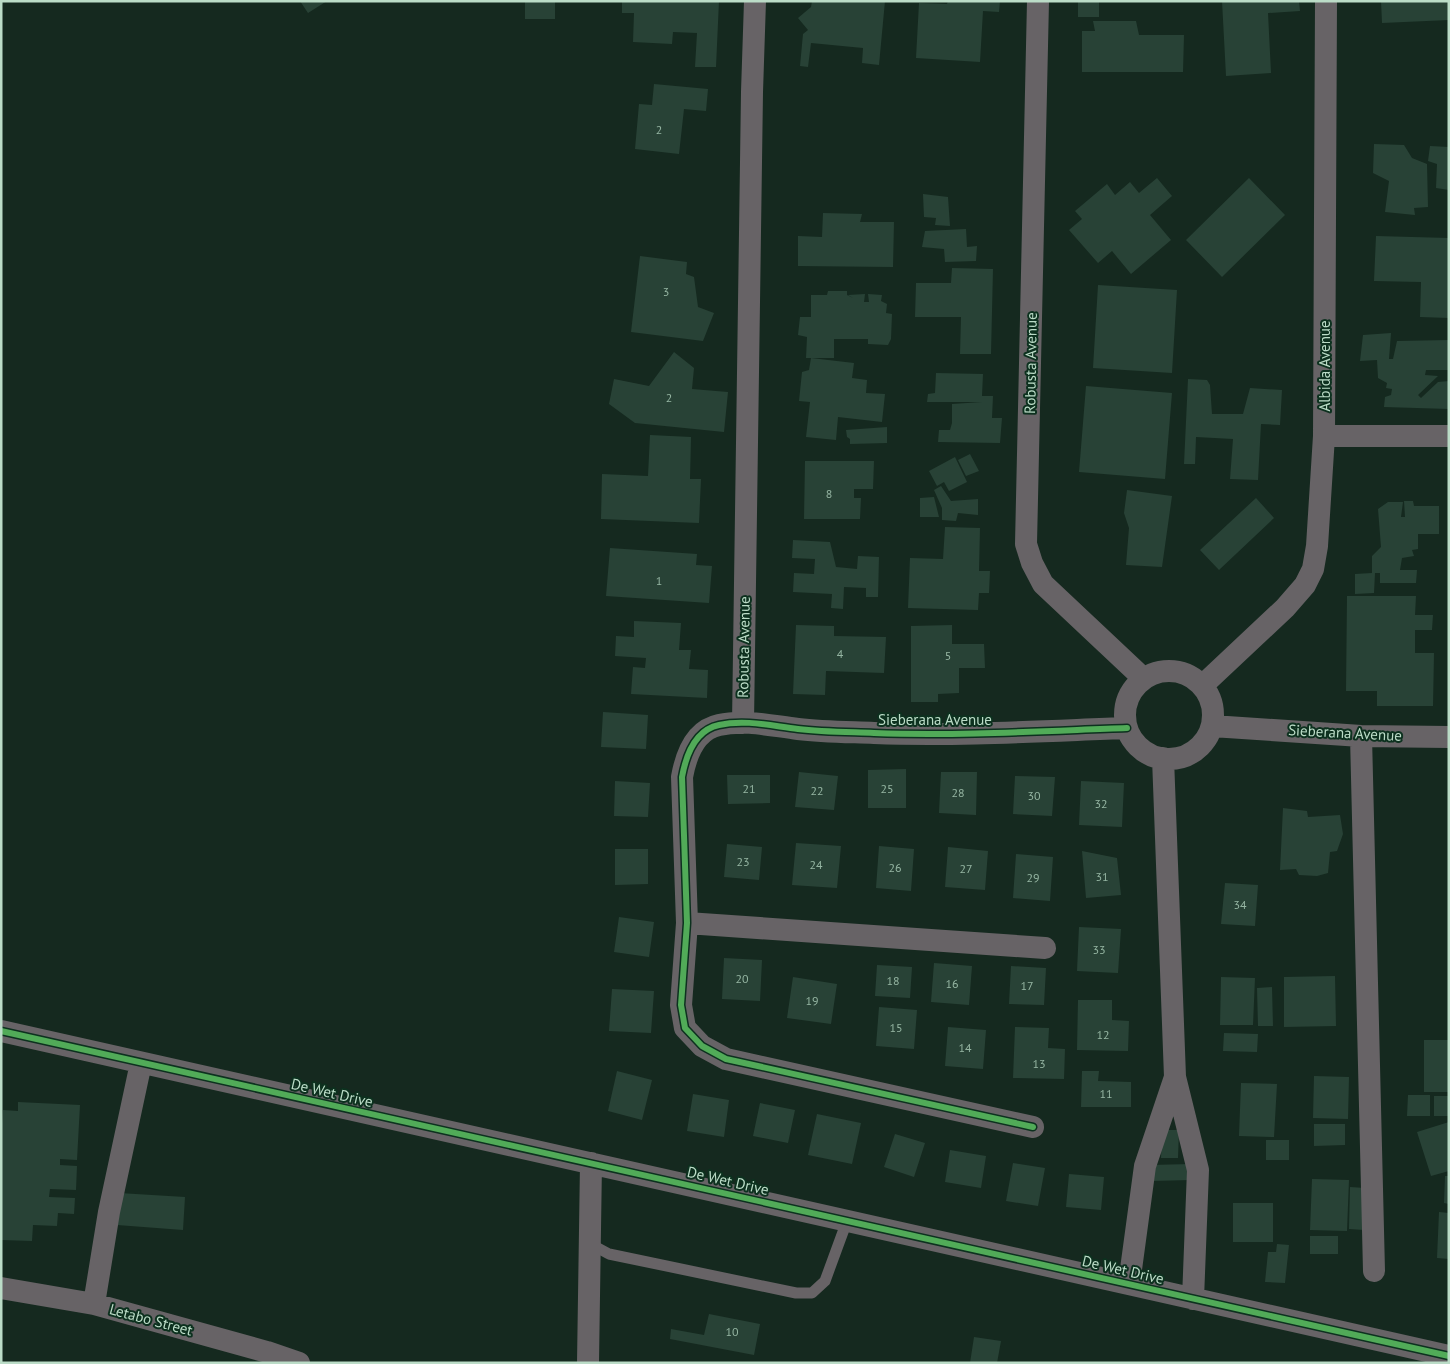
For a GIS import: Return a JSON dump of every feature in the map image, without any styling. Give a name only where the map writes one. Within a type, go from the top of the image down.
[{"type":"street","name":"Robusta Avenue","points":[[742,723],[751,112],[755,1]]},
{"type":"street","name":"Robusta Avenue","points":[[1038,1],[1026,544],[1032,563],[1043,584],[1144,679]]},
{"type":"street","name":"Albida Avenue","points":[[1203,686],[1285,608],[1305,585],[1313,569],[1317,546],[1324,436],[1326,1]]},
{"type":"street","points":[[1324,436],[1449,436]]},
{"type":"street","points":[[1164,670],[1185,673],[1203,686],[1212,704],[1212,726],[1200,746],[1191,753],[1180,757],[1163,758],[1148,753],[1135,742],[1127,728],[1125,714],[1128,700],[1134,688],[1144,679],[1164,670]]},
{"type":"street","name":"Sieberana Avenue","points":[[1033,1127],[726,1060],[702,1046],[685,1028],[681,1005],[687,923],[682,776],[685,758],[704,731],[718,725],[742,723],[768,724],[799,730],[874,733],[954,734],[1127,728]]},
{"type":"street","name":"Sieberana Avenue","points":[[1212,726],[1362,736],[1449,736]]},
{"type":"street","points":[[1362,736],[1374,1271]]},
{"type":"street","points":[[1163,758],[1175,1077],[1198,1170],[1193,1299]]},
{"type":"street","points":[[687,923],[1045,948]]},
{"type":"street","name":"De Wet Drive","points":[[1,1031],[1449,1356]]},
{"type":"street","points":[[94,1304],[109,1212],[141,1063]]},
{"type":"street","points":[[1129,1284],[1145,1166],[1175,1077]]},
{"type":"street","points":[[588,1363],[591,1163]]},
{"type":"street","name":"Letabo Street","points":[[1,1288],[94,1304],[267,1352],[299,1363]]},
{"type":"lane","points":[[590,1234],[596,1247],[609,1254],[796,1293],[812,1293],[825,1281],[846,1221]]},
{"type":"building","points":[[300,1],[327,1],[308,13]]},
{"type":"building","points":[[525,1],[555,1],[555,19],[525,19]]},
{"type":"building","points":[[622,1],[719,1],[716,67],[695,67],[697,33],[673,32],[672,44],[633,42],[634,13],[622,13]]},
{"type":"building","points":[[812,1],[885,1],[879,65],[862,63],[863,48],[811,43],[808,67],[800,66],[803,34],[808,30],[798,18],[811,7]]},
{"type":"building","points":[[948,1],[1000,1],[999,12],[983,11],[980,62],[916,58],[919,3],[947,4]]},
{"type":"building","points":[[1078,1],[1099,1],[1099,17],[1078,17]]},
{"type":"building","points":[[1222,1],[1299,1],[1300,11],[1268,13],[1271,73],[1226,76]]},
{"type":"building","points":[[1381,1],[1449,1],[1449,20],[1382,23]]},
{"type":"building","points":[[1093,21],[1136,21],[1139,35],[1184,35],[1183,72],[1082,72],[1082,31],[1095,31]]},
{"type":"building","points":[[654,84],[708,89],[706,111],[684,109],[679,154],[635,149],[639,104],[652,105]]},
{"type":"building","points":[[1374,144],[1404,145],[1412,158],[1427,164],[1428,207],[1414,208],[1415,215],[1385,212],[1389,181],[1373,173]]},
{"type":"building","points":[[1430,146],[1449,147],[1449,190],[1436,188],[1437,164],[1428,161]]},
{"type":"building","points":[[1157,178],[1172,196],[1150,215],[1171,240],[1131,274],[1112,251],[1098,263],[1069,230],[1082,219],[1075,211],[1107,184],[1115,195],[1130,182],[1139,193]]},
{"type":"building","points":[[1249,178],[1285,215],[1222,277],[1186,240]]},
{"type":"building","points":[[923,194],[948,197],[950,226],[935,225],[936,218],[924,217]]},
{"type":"building","points":[[823,213],[862,214],[860,222],[894,222],[893,267],[798,266],[798,236],[822,237]]},
{"type":"building","points":[[966,229],[967,247],[977,246],[976,261],[945,262],[944,249],[922,247],[925,231]]},
{"type":"building","points":[[1376,236],[1449,238],[1449,318],[1420,317],[1421,282],[1374,281]]},
{"type":"building","points":[[640,256],[687,262],[686,274],[694,277],[698,307],[714,313],[703,341],[631,332]]},
{"type":"building","points":[[952,268],[993,269],[991,354],[960,354],[961,317],[915,317],[916,283],[951,283]]},
{"type":"building","points":[[1098,285],[1177,290],[1172,373],[1093,368]]},
{"type":"building","points":[[828,291],[847,291],[847,295],[853,298],[848,295],[865,294],[864,302],[869,302],[868,294],[882,295],[881,301],[887,304],[886,313],[892,314],[891,339],[888,345],[868,344],[868,339],[834,339],[834,358],[806,358],[807,337],[798,335],[800,317],[811,317],[811,295],[827,295]]},
{"type":"building","points":[[1391,333],[1389,359],[1393,359],[1397,341],[1449,340],[1449,370],[1426,370],[1425,375],[1438,376],[1418,395],[1421,398],[1438,382],[1449,381],[1449,409],[1384,407],[1385,397],[1391,395],[1392,389],[1386,388],[1387,383],[1378,378],[1377,360],[1360,361],[1363,335]]},
{"type":"building","points":[[674,352],[694,368],[692,389],[728,392],[724,432],[635,423],[609,404],[614,379],[649,386]]},
{"type":"building","points":[[811,358],[854,363],[852,378],[867,380],[866,393],[885,394],[882,422],[838,417],[836,440],[806,437],[810,402],[799,401],[802,372],[809,370]]},
{"type":"building","points":[[936,373],[983,374],[982,396],[993,396],[992,418],[1002,418],[1000,443],[938,442],[939,430],[950,430],[952,404],[982,402],[927,402],[928,394],[935,393]]},
{"type":"building","points":[[1188,379],[1207,380],[1210,385],[1212,414],[1243,414],[1250,388],[1282,390],[1280,425],[1261,424],[1258,480],[1230,479],[1233,439],[1196,437],[1195,464],[1184,464]]},
{"type":"building","points":[[1086,386],[1172,393],[1165,479],[1079,472]]},
{"type":"building","points":[[887,427],[887,443],[850,444],[850,439],[847,437],[846,430]]},
{"type":"building","points":[[650,435],[691,437],[690,479],[701,479],[699,523],[601,519],[602,474],[648,476]]},
{"type":"building","points":[[970,454],[979,471],[966,476],[958,460]]},
{"type":"building","points":[[955,457],[967,482],[949,491],[944,482],[937,486],[929,471]]},
{"type":"building","points":[[805,461],[874,461],[873,489],[854,489],[854,498],[861,498],[860,519],[804,519]]},
{"type":"building","points":[[941,486],[951,501],[978,499],[978,515],[958,513],[956,521],[942,520],[942,508],[934,490]]},
{"type":"building","points":[[1127,490],[1172,496],[1162,567],[1126,565],[1129,528],[1124,513]]},
{"type":"building","points":[[934,497],[939,517],[920,517],[920,498]]},
{"type":"building","points":[[1256,498],[1274,518],[1219,570],[1200,550]]},
{"type":"building","points":[[1404,501],[1413,501],[1414,506],[1439,506],[1439,534],[1418,534],[1418,549],[1412,550],[1414,556],[1402,558],[1400,570],[1417,570],[1416,583],[1380,583],[1380,573],[1375,573],[1374,593],[1355,594],[1355,574],[1372,573],[1372,556],[1381,547],[1378,509],[1388,502],[1403,502],[1401,517],[1405,517]]},
{"type":"building","points":[[945,527],[980,528],[979,571],[990,571],[989,593],[979,593],[978,610],[908,608],[910,558],[943,559]]},
{"type":"building","points":[[793,540],[830,542],[836,567],[857,569],[858,556],[879,557],[878,597],[866,597],[866,588],[844,587],[843,609],[831,608],[832,594],[793,592],[794,573],[814,574],[815,559],[792,558]]},
{"type":"building","points":[[610,548],[697,554],[696,565],[712,566],[709,603],[606,596]]},
{"type":"building","points":[[1347,596],[1416,596],[1415,615],[1433,615],[1432,630],[1415,630],[1415,653],[1434,653],[1433,706],[1377,706],[1377,691],[1346,691]]},
{"type":"building","points":[[634,621],[681,623],[679,650],[691,650],[689,669],[708,670],[707,698],[631,694],[633,667],[645,668],[646,658],[615,656],[616,636],[634,637]]},
{"type":"building","points":[[796,625],[834,626],[834,636],[886,637],[884,673],[826,671],[825,695],[793,694]]},
{"type":"building","points":[[952,625],[952,644],[984,644],[985,668],[959,668],[959,693],[938,694],[938,702],[911,702],[911,626]]},
{"type":"building","points":[[603,712],[648,715],[646,749],[601,747]]},
{"type":"building","points":[[906,769],[906,808],[868,808],[868,770]]},
{"type":"building","points":[[799,772],[838,776],[834,810],[795,807]]},
{"type":"building","points":[[941,772],[977,772],[976,815],[939,813]]},
{"type":"building","points":[[727,775],[770,775],[770,803],[728,804]]},
{"type":"building","points":[[1015,776],[1055,777],[1052,816],[1013,814]]},
{"type":"building","points":[[615,781],[650,783],[648,817],[614,816]]},
{"type":"building","points":[[1081,781],[1124,783],[1122,827],[1079,825]]},
{"type":"building","points":[[1283,808],[1307,811],[1308,817],[1340,815],[1343,834],[1337,851],[1330,852],[1328,873],[1317,876],[1299,875],[1296,869],[1280,870]]},
{"type":"building","points":[[796,843],[841,846],[837,888],[792,885]]},
{"type":"building","points":[[727,844],[762,847],[759,880],[724,877]]},
{"type":"building","points":[[879,846],[914,849],[911,891],[876,888]]},
{"type":"building","points":[[948,847],[988,851],[985,890],[945,887]]},
{"type":"building","points":[[615,849],[648,849],[648,884],[615,885]]},
{"type":"building","points":[[1082,851],[1117,858],[1121,895],[1086,898]]},
{"type":"building","points":[[1016,854],[1053,857],[1050,901],[1013,898]]},
{"type":"building","points":[[1225,883],[1258,885],[1255,926],[1221,924]]},
{"type":"building","points":[[619,917],[654,922],[649,957],[614,952]]},
{"type":"building","points":[[1079,927],[1121,929],[1118,973],[1077,971]]},
{"type":"building","points":[[724,958],[762,960],[760,1001],[722,999]]},
{"type":"building","points":[[934,963],[972,966],[969,1005],[931,1002]]},
{"type":"building","points":[[877,965],[912,967],[910,998],[875,996]]},
{"type":"building","points":[[1011,966],[1046,968],[1044,1005],[1009,1004]]},
{"type":"building","points":[[1335,976],[1336,1026],[1284,1027],[1284,977]]},
{"type":"building","points":[[793,977],[837,984],[831,1024],[787,1018]]},
{"type":"building","points":[[1221,977],[1255,978],[1253,1025],[1220,1025]]},
{"type":"building","points":[[1272,987],[1273,1026],[1258,1026],[1257,988]]},
{"type":"building","points":[[612,989],[654,991],[651,1033],[609,1031]]},
{"type":"building","points":[[1078,1000],[1112,1000],[1112,1020],[1129,1021],[1128,1051],[1077,1050]]},
{"type":"building","points":[[879,1007],[917,1010],[914,1049],[876,1046]]},
{"type":"building","points":[[948,1027],[986,1030],[983,1069],[945,1066]]},
{"type":"building","points":[[1015,1027],[1049,1028],[1048,1048],[1065,1049],[1064,1079],[1013,1078]]},
{"type":"building","points":[[1224,1033],[1258,1034],[1257,1052],[1223,1051]]},
{"type":"building","points":[[1424,1040],[1449,1040],[1449,1092],[1424,1092]]},
{"type":"building","points":[[617,1071],[652,1080],[642,1120],[608,1111]]},
{"type":"building","points":[[1082,1071],[1099,1071],[1098,1081],[1131,1082],[1131,1107],[1081,1107]]},
{"type":"building","points":[[1314,1076],[1349,1077],[1348,1119],[1313,1118]]},
{"type":"building","points":[[1241,1083],[1277,1084],[1274,1137],[1239,1136]]},
{"type":"building","points":[[693,1094],[729,1100],[724,1137],[687,1131]]},
{"type":"building","points":[[1408,1095],[1430,1095],[1430,1116],[1407,1116]]},
{"type":"building","points":[[1434,1096],[1449,1096],[1449,1116],[1434,1116]]},
{"type":"building","points":[[18,1102],[80,1105],[77,1160],[60,1159],[60,1165],[77,1166],[76,1190],[50,1189],[49,1197],[75,1198],[74,1214],[58,1213],[57,1226],[33,1225],[32,1241],[1,1240],[1,1136],[3,1110],[18,1111]]},
{"type":"building","points":[[760,1103],[795,1110],[788,1143],[753,1136]]},
{"type":"building","points":[[817,1114],[861,1123],[852,1164],[808,1155]]},
{"type":"building","points":[[1449,1122],[1449,1171],[1431,1176],[1417,1132]]},
{"type":"building","points":[[1314,1124],[1345,1124],[1345,1145],[1314,1146]]},
{"type":"building","points":[[1162,1130],[1179,1130],[1178,1158],[1161,1158]]},
{"type":"building","points":[[895,1134],[925,1143],[914,1177],[884,1167]]},
{"type":"building","points":[[1266,1140],[1289,1140],[1289,1160],[1266,1160]]},
{"type":"building","points":[[950,1150],[986,1156],[981,1188],[945,1182]]},
{"type":"building","points":[[1013,1163],[1045,1168],[1038,1206],[1006,1201]]},
{"type":"building","points":[[1191,1164],[1192,1180],[1150,1181],[1150,1165]]},
{"type":"building","points":[[1069,1174],[1104,1177],[1101,1210],[1066,1207]]},
{"type":"building","points":[[1445,1176],[1449,1176],[1449,1204],[1444,1203]]},
{"type":"building","points":[[1312,1179],[1349,1180],[1347,1231],[1310,1230]]},
{"type":"building","points":[[1350,1187],[1365,1188],[1364,1230],[1349,1229]]},
{"type":"building","points":[[119,1193],[185,1197],[183,1230],[117,1225]]},
{"type":"building","points":[[1233,1203],[1273,1203],[1273,1242],[1233,1242]]},
{"type":"building","points":[[1439,1212],[1449,1213],[1449,1259],[1437,1258]]},
{"type":"building","points":[[1310,1236],[1338,1236],[1338,1254],[1310,1254]]},
{"type":"building","points":[[1277,1244],[1289,1245],[1285,1283],[1265,1282],[1268,1252],[1276,1252]]},
{"type":"building","points":[[709,1314],[760,1324],[754,1355],[670,1339],[671,1329],[704,1335]]},
{"type":"building","points":[[974,1337],[1001,1341],[997,1363],[970,1363]]},
{"type":"cycle path","points":[[1033,1127],[726,1059],[702,1046],[685,1028],[681,1005],[687,923],[682,777],[689,752],[698,738],[711,728],[729,723],[826,731],[906,734],[1000,733],[1127,728]]},
{"type":"cycle path","points":[[1,1031],[1449,1356]]}]
